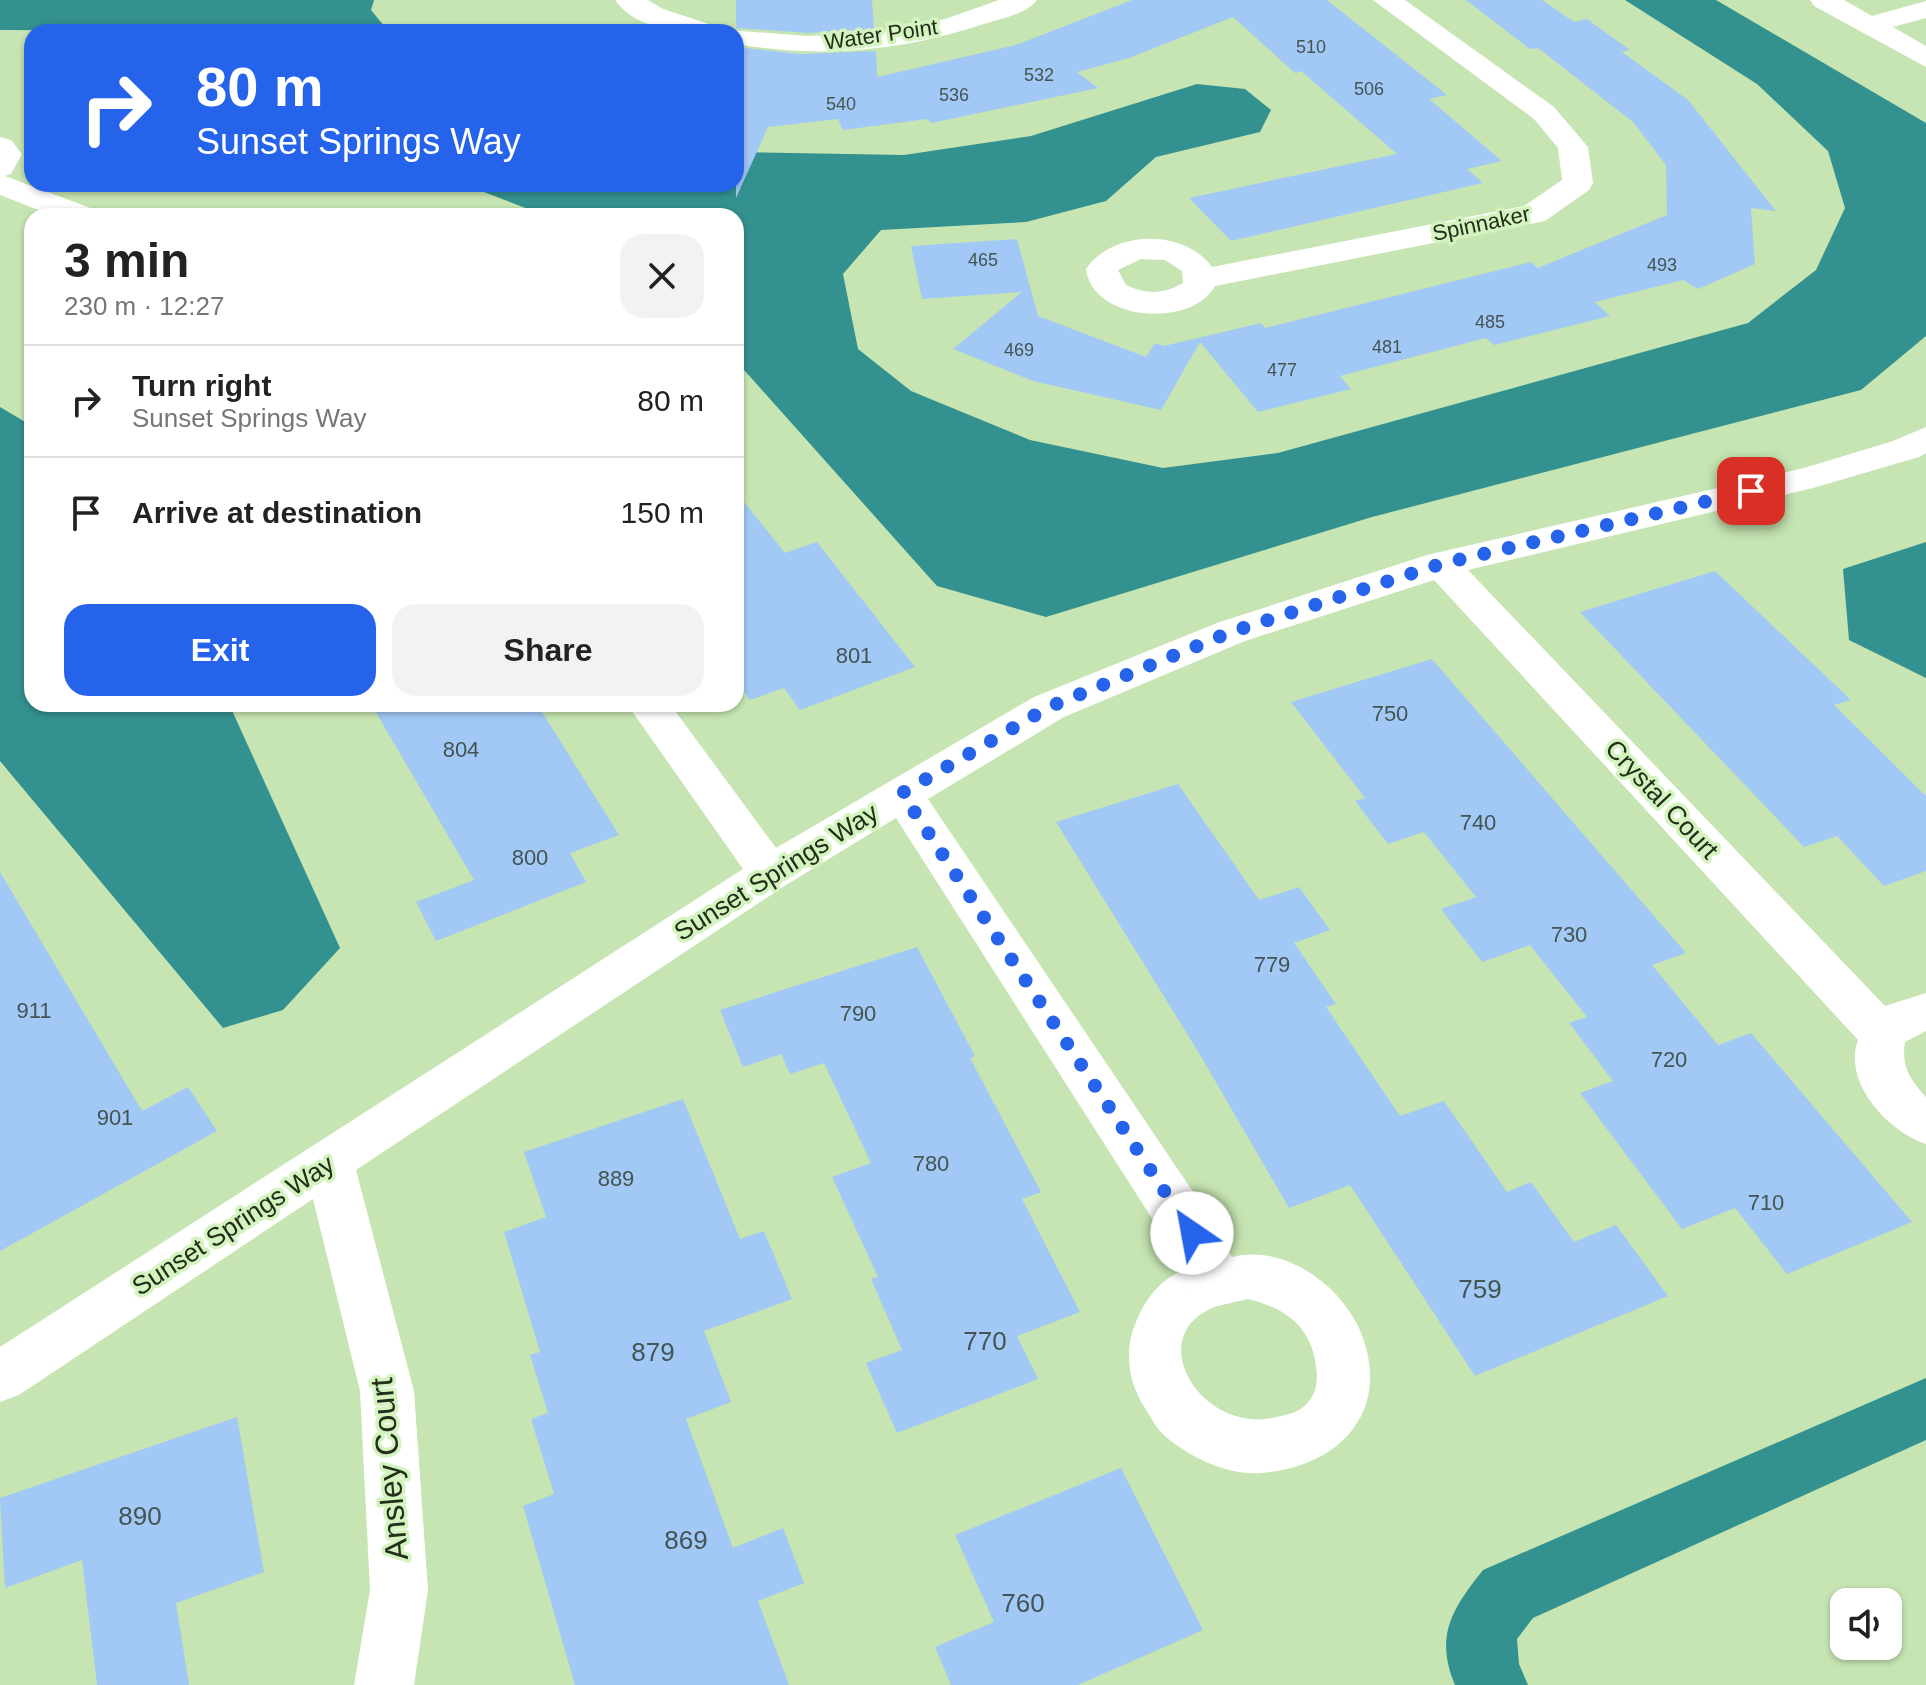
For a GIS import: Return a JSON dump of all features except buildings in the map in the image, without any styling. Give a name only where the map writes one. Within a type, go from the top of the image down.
[{"type":"street","points":[[629,0],[653,15],[686,24]]},
{"type":"street","name":"Water Point","points":[[744,37],[817,44],[902,37],[985,17],[1023,0]]},
{"type":"street","name":"Spinnaker","points":[[1201,279],[1534,214],[1578,183],[1573,147],[1544,113],[1387,0]]},
{"type":"street","points":[[1824,0],[1922,51]]},
{"type":"street","points":[[1871,25],[1926,9]]},
{"type":"street","points":[[0,146],[7,154],[0,168]]},
{"type":"street","points":[[0,184],[62,208]]},
{"type":"street","name":"Sunset Springs Way","points":[[0,1377],[770,873],[1049,707],[1231,632],[1441,564],[1813,477],[1906,449],[1926,438]]},
{"type":"street","name":"Crystal Court","points":[[1441,564],[1883,1035]]},
{"type":"street","points":[[654,712],[770,873]]},
{"type":"street","points":[[902,793],[1183,1220],[1216,1279]]},
{"type":"street","points":[[1926,1012],[1896,1021],[1883,1035],[1877,1054],[1882,1077],[1896,1100],[1926,1124]]},
{"type":"street","name":"Ansley Court","points":[[329,1162],[387,1391],[399,1590],[384,1685]]},
{"type":"water","points":[[0,0],[374,0],[371,10],[382,24],[24,24],[24,30],[0,30]]},
{"type":"water","points":[[1625,0],[1716,0],[1926,123],[1926,336],[1861,390],[1372,517],[1046,617],[937,586],[744,370],[744,208],[525,208],[484,192],[744,192],[744,152],[904,155],[1031,136],[1197,84],[1245,89],[1271,110],[1260,132],[1156,157],[1106,201],[1026,222],[881,230],[843,274],[858,349],[911,391],[1030,440],[1163,468],[1278,453],[1748,323],[1816,270],[1845,208],[1828,151],[1757,84]]},
{"type":"water","points":[[0,407],[24,421],[24,712],[233,712],[340,948],[283,1010],[223,1028],[0,761]]},
{"type":"water","points":[[1926,542],[1926,678],[1849,640],[1843,569]]},
{"type":"waterway","points":[[1492,1685],[1484,1670],[1481,1629],[1508,1594],[1926,1408]]},
{"type":"route","points":[[1192,1233],[948,858],[902,793],[1049,707],[1231,632],[1441,564],[1751,491]]}]
